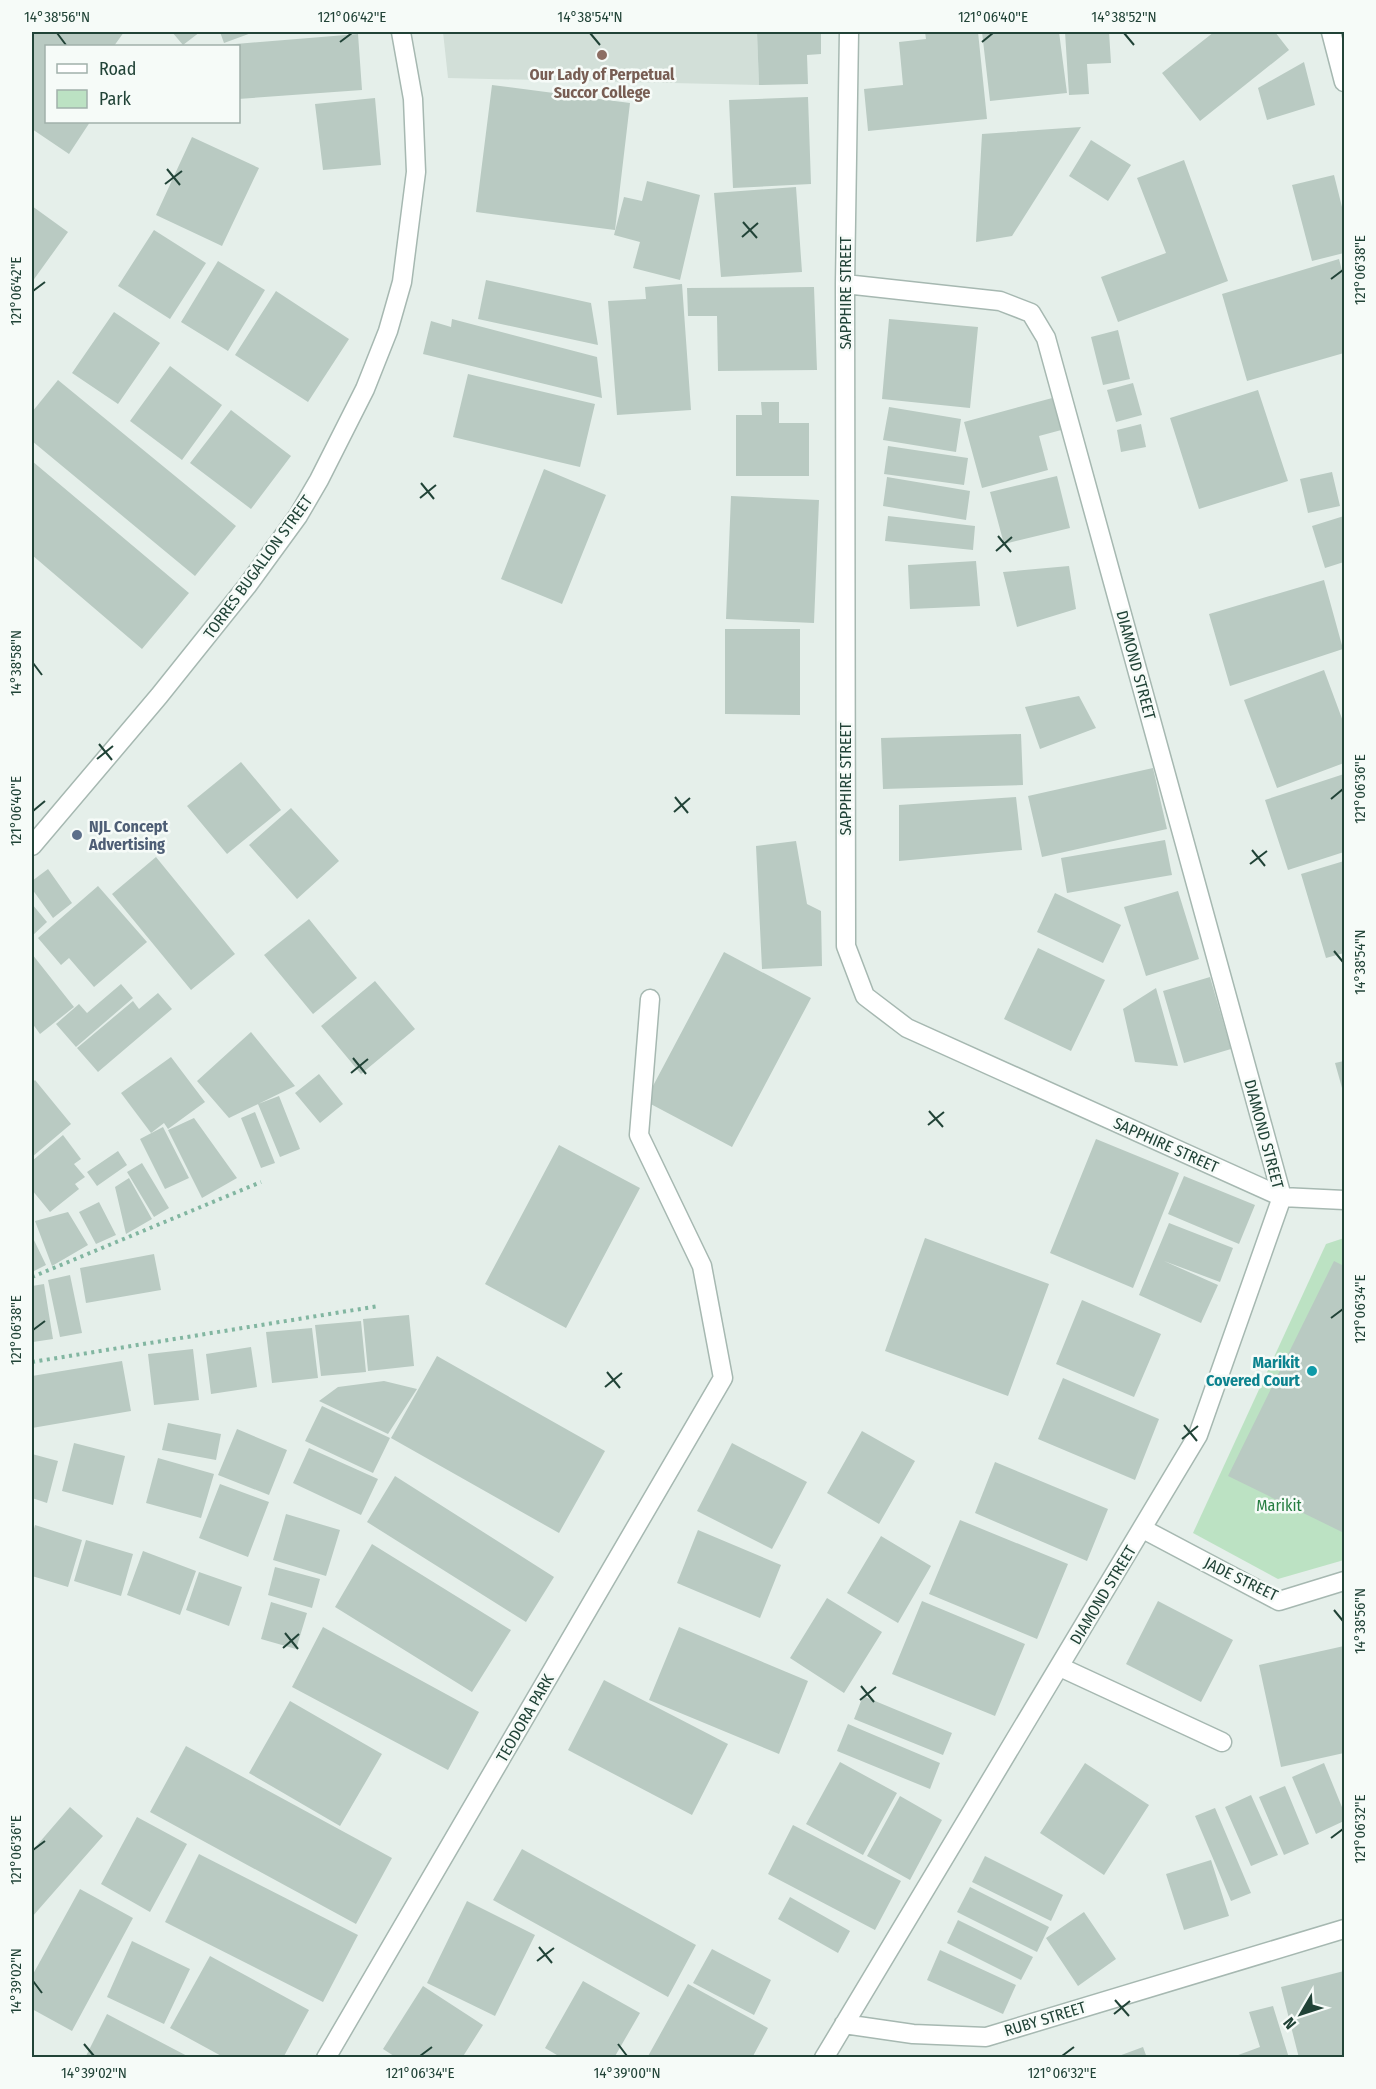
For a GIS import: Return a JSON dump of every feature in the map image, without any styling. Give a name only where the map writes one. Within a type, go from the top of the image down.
[{"type":"street","name":"TORRES BUGALLON STREET","points":[[32,846],[159,696],[298,516],[365,389],[388,331],[402,282],[416,172],[413,99],[401,32]]},
{"type":"street","name":"SAPPHIRE STREET","points":[[849,32],[845,284],[846,946],[865,996],[907,1028],[1282,1197],[1344,1200]]},
{"type":"street","points":[[1331,32],[1344,82]]},
{"type":"street","name":"DIAMOND STREET","points":[[824,2058],[1198,1435],[1282,1197],[1046,338],[1030,313],[1000,301],[845,284]]},
{"type":"street","name":"TEODORA PARK","points":[[326,2058],[723,1378],[702,1266],[639,1135],[650,999]]},
{"type":"street","name":"JADE STREET","points":[[1143,1529],[1280,1601],[1344,1581]]},
{"type":"street","points":[[1060,1668],[1222,1742]]},
{"type":"street","name":"RUBY STREET","points":[[844,2024],[913,2034],[986,2037],[1344,1929]]},
{"type":"path","points":[[32,1277],[261,1182]]},
{"type":"path","points":[[32,1362],[379,1306]]},
{"type":"shaded area","name":"Our Lady of Perpetual Succor College","points":[[443,32],[757,32],[759,85],[448,78]]},
{"type":"green space","name":"Marikit","points":[[1344,1238],[1344,1560],[1278,1579],[1193,1533],[1326,1244]]},
{"type":"building","points":[[32,32],[124,32],[115,45],[45,45],[45,123],[89,123],[69,154],[32,129]]},
{"type":"building","points":[[172,32],[200,32],[183,45]]},
{"type":"building","points":[[220,32],[254,32],[224,43]]},
{"type":"building","points":[[757,32],[821,32],[821,54],[807,55],[808,84],[759,85]]},
{"type":"building","points":[[925,32],[978,32],[987,119],[868,131],[864,89],[903,85],[899,42],[926,39]]},
{"type":"building","points":[[982,32],[1059,32],[1067,93],[990,101]]},
{"type":"building","points":[[1065,32],[1109,32],[1111,63],[1087,64],[1089,94],[1069,95]]},
{"type":"building","points":[[1214,32],[1275,32],[1289,50],[1200,121],[1162,73]]},
{"type":"building","points":[[358,34],[362,90],[240,99],[240,45],[224,45]]},
{"type":"building","points":[[1304,62],[1315,105],[1267,120],[1258,88]]},
{"type":"building","points":[[492,85],[630,103],[615,230],[476,212]]},
{"type":"building","points":[[808,97],[811,184],[733,188],[729,100]]},
{"type":"building","points":[[375,98],[381,165],[323,170],[315,104]]},
{"type":"building","points":[[1081,127],[1012,236],[976,242],[982,134]]},
{"type":"building","points":[[192,137],[259,168],[222,246],[156,215]]},
{"type":"building","points":[[1091,140],[1131,165],[1108,201],[1069,176]]},
{"type":"building","points":[[1184,160],[1228,281],[1118,322],[1101,277],[1166,253],[1137,178]]},
{"type":"building","points":[[1334,175],[1344,215],[1344,253],[1312,261],[1292,185]]},
{"type":"building","points":[[647,181],[700,195],[680,280],[633,268],[640,242],[614,235],[624,197],[642,201]]},
{"type":"building","points":[[796,187],[802,272],[721,277],[714,193]]},
{"type":"building","points":[[32,206],[68,232],[32,282]]},
{"type":"building","points":[[154,230],[206,263],[170,319],[118,286]]},
{"type":"building","points":[[1339,259],[1344,278],[1344,353],[1247,381],[1222,294]]},
{"type":"building","points":[[218,261],[265,290],[228,351],[181,322]]},
{"type":"building","points":[[486,280],[591,303],[598,345],[478,319]]},
{"type":"building","points":[[682,284],[691,410],[617,415],[608,301],[646,299],[645,287]]},
{"type":"building","points":[[814,287],[817,370],[718,371],[717,316],[688,316],[687,288]]},
{"type":"building","points":[[276,291],[349,339],[308,402],[235,355]]},
{"type":"building","points":[[114,312],[160,343],[118,404],[72,373]]},
{"type":"building","points":[[452,319],[597,357],[602,398],[423,354],[431,321],[451,327]]},
{"type":"building","points":[[889,319],[978,327],[970,408],[882,399]]},
{"type":"building","points":[[1118,330],[1130,379],[1103,385],[1091,337]]},
{"type":"building","points":[[170,366],[222,405],[182,460],[130,421]]},
{"type":"building","points":[[468,374],[595,404],[580,467],[453,437]]},
{"type":"building","points":[[58,380],[236,526],[195,576],[32,441],[32,412]]},
{"type":"building","points":[[1133,383],[1142,415],[1116,422],[1107,390]]},
{"type":"building","points":[[1258,390],[1288,481],[1199,509],[1170,418]]},
{"type":"building","points":[[1056,397],[1065,429],[1039,436],[1048,470],[982,488],[964,422]]},
{"type":"building","points":[[761,402],[779,402],[779,423],[809,423],[809,476],[736,476],[736,415],[762,415]]},
{"type":"building","points":[[889,407],[961,419],[956,452],[883,440]]},
{"type":"building","points":[[231,410],[291,456],[251,509],[190,463]]},
{"type":"building","points":[[1141,424],[1146,447],[1121,452],[1117,430]]},
{"type":"building","points":[[888,446],[968,458],[964,485],[884,474]]},
{"type":"building","points":[[32,461],[189,593],[142,649],[32,555]]},
{"type":"building","points":[[544,469],[606,495],[562,604],[501,579]]},
{"type":"building","points":[[1332,472],[1340,506],[1308,513],[1300,479]]},
{"type":"building","points":[[1057,476],[1070,528],[1004,544],[990,492]]},
{"type":"building","points":[[887,477],[970,491],[966,520],[883,506]]},
{"type":"building","points":[[731,496],[819,500],[814,623],[726,619]]},
{"type":"building","points":[[888,516],[975,526],[973,550],[885,541]]},
{"type":"building","points":[[1344,516],[1344,562],[1325,568],[1312,526]]},
{"type":"building","points":[[976,561],[980,606],[910,609],[908,565]]},
{"type":"building","points":[[1069,566],[1076,609],[1017,627],[1003,572]]},
{"type":"building","points":[[1324,580],[1343,649],[1230,686],[1209,614]]},
{"type":"building","points":[[725,629],[800,629],[800,715],[725,714]]},
{"type":"building","points":[[1324,670],[1344,724],[1344,763],[1277,788],[1244,700]]},
{"type":"building","points":[[1079,696],[1096,728],[1040,749],[1025,707]]},
{"type":"building","points":[[1021,734],[1023,785],[883,789],[881,738]]},
{"type":"building","points":[[241,762],[281,810],[227,854],[187,806]]},
{"type":"building","points":[[1153,768],[1167,829],[1042,857],[1028,796]]},
{"type":"building","points":[[1344,774],[1344,852],[1288,870],[1265,800]]},
{"type":"building","points":[[1016,797],[1022,850],[899,861],[899,805]]},
{"type":"building","points":[[291,808],[339,861],[297,899],[249,845]]},
{"type":"building","points":[[1165,840],[1172,875],[1067,893],[1061,858]]},
{"type":"building","points":[[796,841],[807,904],[821,911],[822,966],[762,969],[756,846]]},
{"type":"building","points":[[156,857],[235,954],[191,990],[112,894]]},
{"type":"building","points":[[1344,861],[1344,953],[1326,958],[1301,874]]},
{"type":"building","points":[[48,869],[72,903],[53,918],[32,889],[32,881]]},
{"type":"building","points":[[98,886],[147,942],[94,987],[69,958],[61,965],[38,938]]},
{"type":"building","points":[[1178,891],[1199,959],[1146,976],[1124,907]]},
{"type":"building","points":[[1055,893],[1121,925],[1103,963],[1037,932]]},
{"type":"building","points":[[32,904],[47,922],[32,936]]},
{"type":"building","points":[[309,919],[357,978],[313,1014],[264,955]]},
{"type":"building","points":[[1038,948],[1105,980],[1071,1051],[1004,1019]]},
{"type":"building","points":[[724,952],[811,998],[732,1147],[645,1101]]},
{"type":"building","points":[[32,954],[74,1007],[40,1034],[32,1023]]},
{"type":"building","points":[[1210,977],[1231,1049],[1184,1063],[1163,991]]},
{"type":"building","points":[[375,981],[415,1029],[361,1074],[321,1026]]},
{"type":"building","points":[[121,984],[133,998],[76,1047],[56,1024],[79,1004],[87,1013]]},
{"type":"building","points":[[1156,988],[1178,1066],[1135,1062],[1123,1009]]},
{"type":"building","points":[[158,993],[172,1009],[98,1072],[77,1048],[133,1001],[139,1009]]},
{"type":"building","points":[[251,1032],[295,1086],[229,1118],[197,1081]]},
{"type":"building","points":[[171,1057],[205,1102],[168,1129],[164,1123],[151,1133],[121,1093]]},
{"type":"building","points":[[1344,1061],[1344,1095],[1335,1063]]},
{"type":"building","points":[[319,1074],[343,1104],[320,1123],[295,1093]]},
{"type":"building","points":[[35,1080],[71,1124],[32,1157],[32,1083]]},
{"type":"building","points":[[279,1096],[300,1149],[280,1157],[258,1104]]},
{"type":"building","points":[[255,1112],[275,1163],[261,1168],[241,1118]]},
{"type":"building","points":[[194,1118],[237,1178],[202,1198],[168,1130]]},
{"type":"building","points":[[163,1127],[189,1178],[165,1189],[140,1139]]},
{"type":"building","points":[[63,1135],[81,1159],[74,1164],[85,1177],[75,1184],[79,1189],[50,1212],[32,1190],[32,1161]]},
{"type":"building","points":[[1096,1139],[1179,1173],[1133,1288],[1050,1253]]},
{"type":"building","points":[[559,1145],[640,1188],[566,1328],[485,1284]]},
{"type":"building","points":[[118,1151],[127,1165],[97,1186],[87,1172]]},
{"type":"building","points":[[142,1163],[169,1208],[154,1217],[127,1172]]},
{"type":"building","points":[[1184,1176],[1255,1205],[1239,1244],[1168,1214]]},
{"type":"building","points":[[129,1178],[152,1219],[126,1234],[115,1187]]},
{"type":"building","points":[[99,1202],[116,1235],[96,1244],[79,1212]]},
{"type":"building","points":[[68,1212],[88,1245],[52,1266],[35,1221]]},
{"type":"building","points":[[1169,1223],[1233,1248],[1220,1282],[1164,1261],[1218,1285],[1201,1323],[1139,1295]]},
{"type":"building","points":[[32,1236],[46,1265],[32,1272]]},
{"type":"building","points":[[925,1238],[1049,1284],[1008,1396],[885,1351]]},
{"type":"building","points":[[154,1254],[161,1290],[86,1303],[80,1268]]},
{"type":"building","name":"Marikit Covered Court","points":[[1334,1261],[1344,1266],[1344,1533],[1228,1476]]},
{"type":"building","points":[[70,1275],[82,1333],[60,1337],[48,1280]]},
{"type":"building","points":[[44,1284],[53,1339],[33,1342],[32,1286]]},
{"type":"building","points":[[1082,1300],[1161,1334],[1134,1397],[1056,1364]]},
{"type":"building","points":[[409,1315],[414,1366],[368,1371],[363,1319]]},
{"type":"building","points":[[361,1321],[366,1372],[321,1376],[315,1325]]},
{"type":"building","points":[[312,1328],[318,1378],[272,1383],[266,1332]]},
{"type":"building","points":[[251,1347],[257,1387],[211,1394],[206,1354]]},
{"type":"building","points":[[193,1349],[199,1400],[154,1405],[148,1354]]},
{"type":"building","points":[[437,1356],[605,1451],[559,1533],[391,1438]]},
{"type":"building","points":[[122,1361],[131,1411],[32,1428],[32,1376]]},
{"type":"building","points":[[1063,1378],[1159,1419],[1135,1480],[1038,1439]]},
{"type":"building","points":[[384,1381],[417,1389],[388,1434],[319,1401],[338,1387]]},
{"type":"building","points":[[322,1406],[390,1438],[373,1473],[305,1441]]},
{"type":"building","points":[[168,1423],[221,1434],[216,1460],[162,1450]]},
{"type":"building","points":[[237,1429],[287,1450],[269,1495],[218,1475]]},
{"type":"building","points":[[862,1431],[915,1461],[879,1524],[827,1493]]},
{"type":"building","points":[[74,1443],[125,1456],[113,1505],[62,1491]]},
{"type":"building","points":[[732,1443],[807,1482],[772,1549],[697,1511]]},
{"type":"building","points":[[309,1448],[378,1479],[361,1515],[293,1483]]},
{"type":"building","points":[[32,1454],[58,1461],[47,1503],[32,1498]]},
{"type":"building","points":[[158,1458],[214,1474],[201,1518],[146,1503]]},
{"type":"building","points":[[995,1462],[1108,1509],[1087,1561],[975,1513]]},
{"type":"building","points":[[395,1476],[554,1577],[526,1622],[367,1522]]},
{"type":"building","points":[[220,1484],[269,1502],[248,1557],[199,1538]]},
{"type":"building","points":[[286,1514],[340,1530],[326,1576],[273,1560]]},
{"type":"building","points":[[960,1520],[1068,1564],[1037,1639],[929,1594]]},
{"type":"building","points":[[35,1525],[82,1540],[68,1587],[32,1576],[32,1536]]},
{"type":"building","points":[[698,1530],[781,1565],[760,1618],[677,1583]]},
{"type":"building","points":[[881,1536],[931,1566],[898,1623],[847,1593]]},
{"type":"building","points":[[86,1540],[133,1554],[121,1596],[74,1581]]},
{"type":"building","points":[[372,1544],[511,1630],[472,1692],[335,1607]]},
{"type":"building","points":[[143,1551],[196,1571],[180,1615],[127,1595]]},
{"type":"building","points":[[275,1567],[320,1579],[312,1608],[268,1595]]},
{"type":"building","points":[[199,1572],[242,1587],[229,1626],[186,1610]]},
{"type":"building","points":[[827,1598],[882,1632],[844,1693],[790,1658]]},
{"type":"building","points":[[922,1601],[1025,1644],[995,1716],[892,1674]]},
{"type":"building","points":[[1158,1601],[1233,1640],[1201,1702],[1126,1664]]},
{"type":"building","points":[[271,1602],[307,1613],[296,1649],[261,1639]]},
{"type":"building","points":[[323,1627],[479,1712],[448,1770],[292,1687]]},
{"type":"building","points":[[679,1627],[808,1681],[779,1754],[649,1700]]},
{"type":"building","points":[[1344,1646],[1344,1753],[1281,1767],[1259,1665]]},
{"type":"building","points":[[604,1680],[728,1744],[692,1815],[568,1750]]},
{"type":"building","points":[[863,1696],[952,1733],[943,1755],[854,1719]]},
{"type":"building","points":[[290,1701],[382,1754],[340,1826],[249,1773]]},
{"type":"building","points":[[848,1724],[940,1763],[930,1789],[837,1751]]},
{"type":"building","points":[[186,1746],[392,1858],[356,1924],[150,1812]]},
{"type":"building","points":[[840,1762],[897,1793],[863,1855],[806,1824]]},
{"type":"building","points":[[1085,1763],[1149,1805],[1104,1875],[1040,1833]]},
{"type":"building","points":[[1324,1763],[1344,1812],[1344,1821],[1316,1834],[1292,1777]]},
{"type":"building","points":[[1285,1786],[1309,1844],[1284,1855],[1259,1797]]},
{"type":"building","points":[[1251,1795],[1278,1855],[1251,1866],[1225,1807]]},
{"type":"building","points":[[900,1796],[942,1820],[910,1880],[867,1856]]},
{"type":"building","points":[[70,1807],[103,1836],[32,1917],[32,1851]]},
{"type":"building","points":[[1215,1808],[1251,1893],[1231,1901],[1195,1816]]},
{"type":"building","points":[[137,1817],[187,1844],[150,1912],[101,1884]]},
{"type":"building","points":[[793,1825],[901,1881],[875,1930],[768,1874]]},
{"type":"building","points":[[522,1849],[696,1945],[668,1997],[493,1900]]},
{"type":"building","points":[[199,1854],[358,1935],[323,2002],[165,1922]]},
{"type":"building","points":[[985,1856],[1063,1895],[1051,1921],[972,1882]]},
{"type":"building","points":[[1211,1860],[1229,1916],[1184,1930],[1166,1874]]},
{"type":"building","points":[[970,1887],[1049,1927],[1037,1952],[957,1912]]},
{"type":"building","points":[[80,1889],[133,1918],[72,2031],[32,2009],[32,1976]]},
{"type":"building","points":[[790,1897],[850,1931],[838,1953],[778,1919]]},
{"type":"building","points":[[467,1901],[535,1935],[495,2016],[427,1983]]},
{"type":"building","points":[[1084,1912],[1116,1959],[1078,1986],[1046,1938]]},
{"type":"building","points":[[958,1920],[1033,1957],[1021,1980],[947,1943]]},
{"type":"building","points":[[132,1941],[190,1969],[164,2024],[107,1997]]},
{"type":"building","points":[[712,1949],[771,1980],[754,2015],[693,1983]]},
{"type":"building","points":[[940,1950],[1016,1985],[1003,2014],[927,1980]]},
{"type":"building","points":[[210,1956],[309,2010],[283,2058],[225,2058],[170,2028]]},
{"type":"building","points":[[1344,1971],[1344,2058],[1299,2058],[1281,1987]]},
{"type":"building","points":[[583,1981],[640,2013],[614,2058],[562,2058],[545,2048]]},
{"type":"building","points":[[688,1984],[768,2028],[752,2058],[647,2058]]},
{"type":"building","points":[[423,1986],[483,2025],[462,2058],[397,2058],[383,2049]]},
{"type":"building","points":[[1273,2006],[1289,2058],[1230,2058],[1260,2047],[1249,2012]]},
{"type":"building","points":[[107,2014],[191,2058],[85,2058]]},
{"type":"building","points":[[1143,2047],[1147,2058],[1116,2058],[1116,2057]]},
{"type":"place","name":"Our Lady of Perpetual Succor College","points":[[602,55]]},
{"type":"place","name":"NJL Concept Advertising","points":[[77,835]]},
{"type":"place","name":"Marikit Covered Court","points":[[1312,1371]]}]
